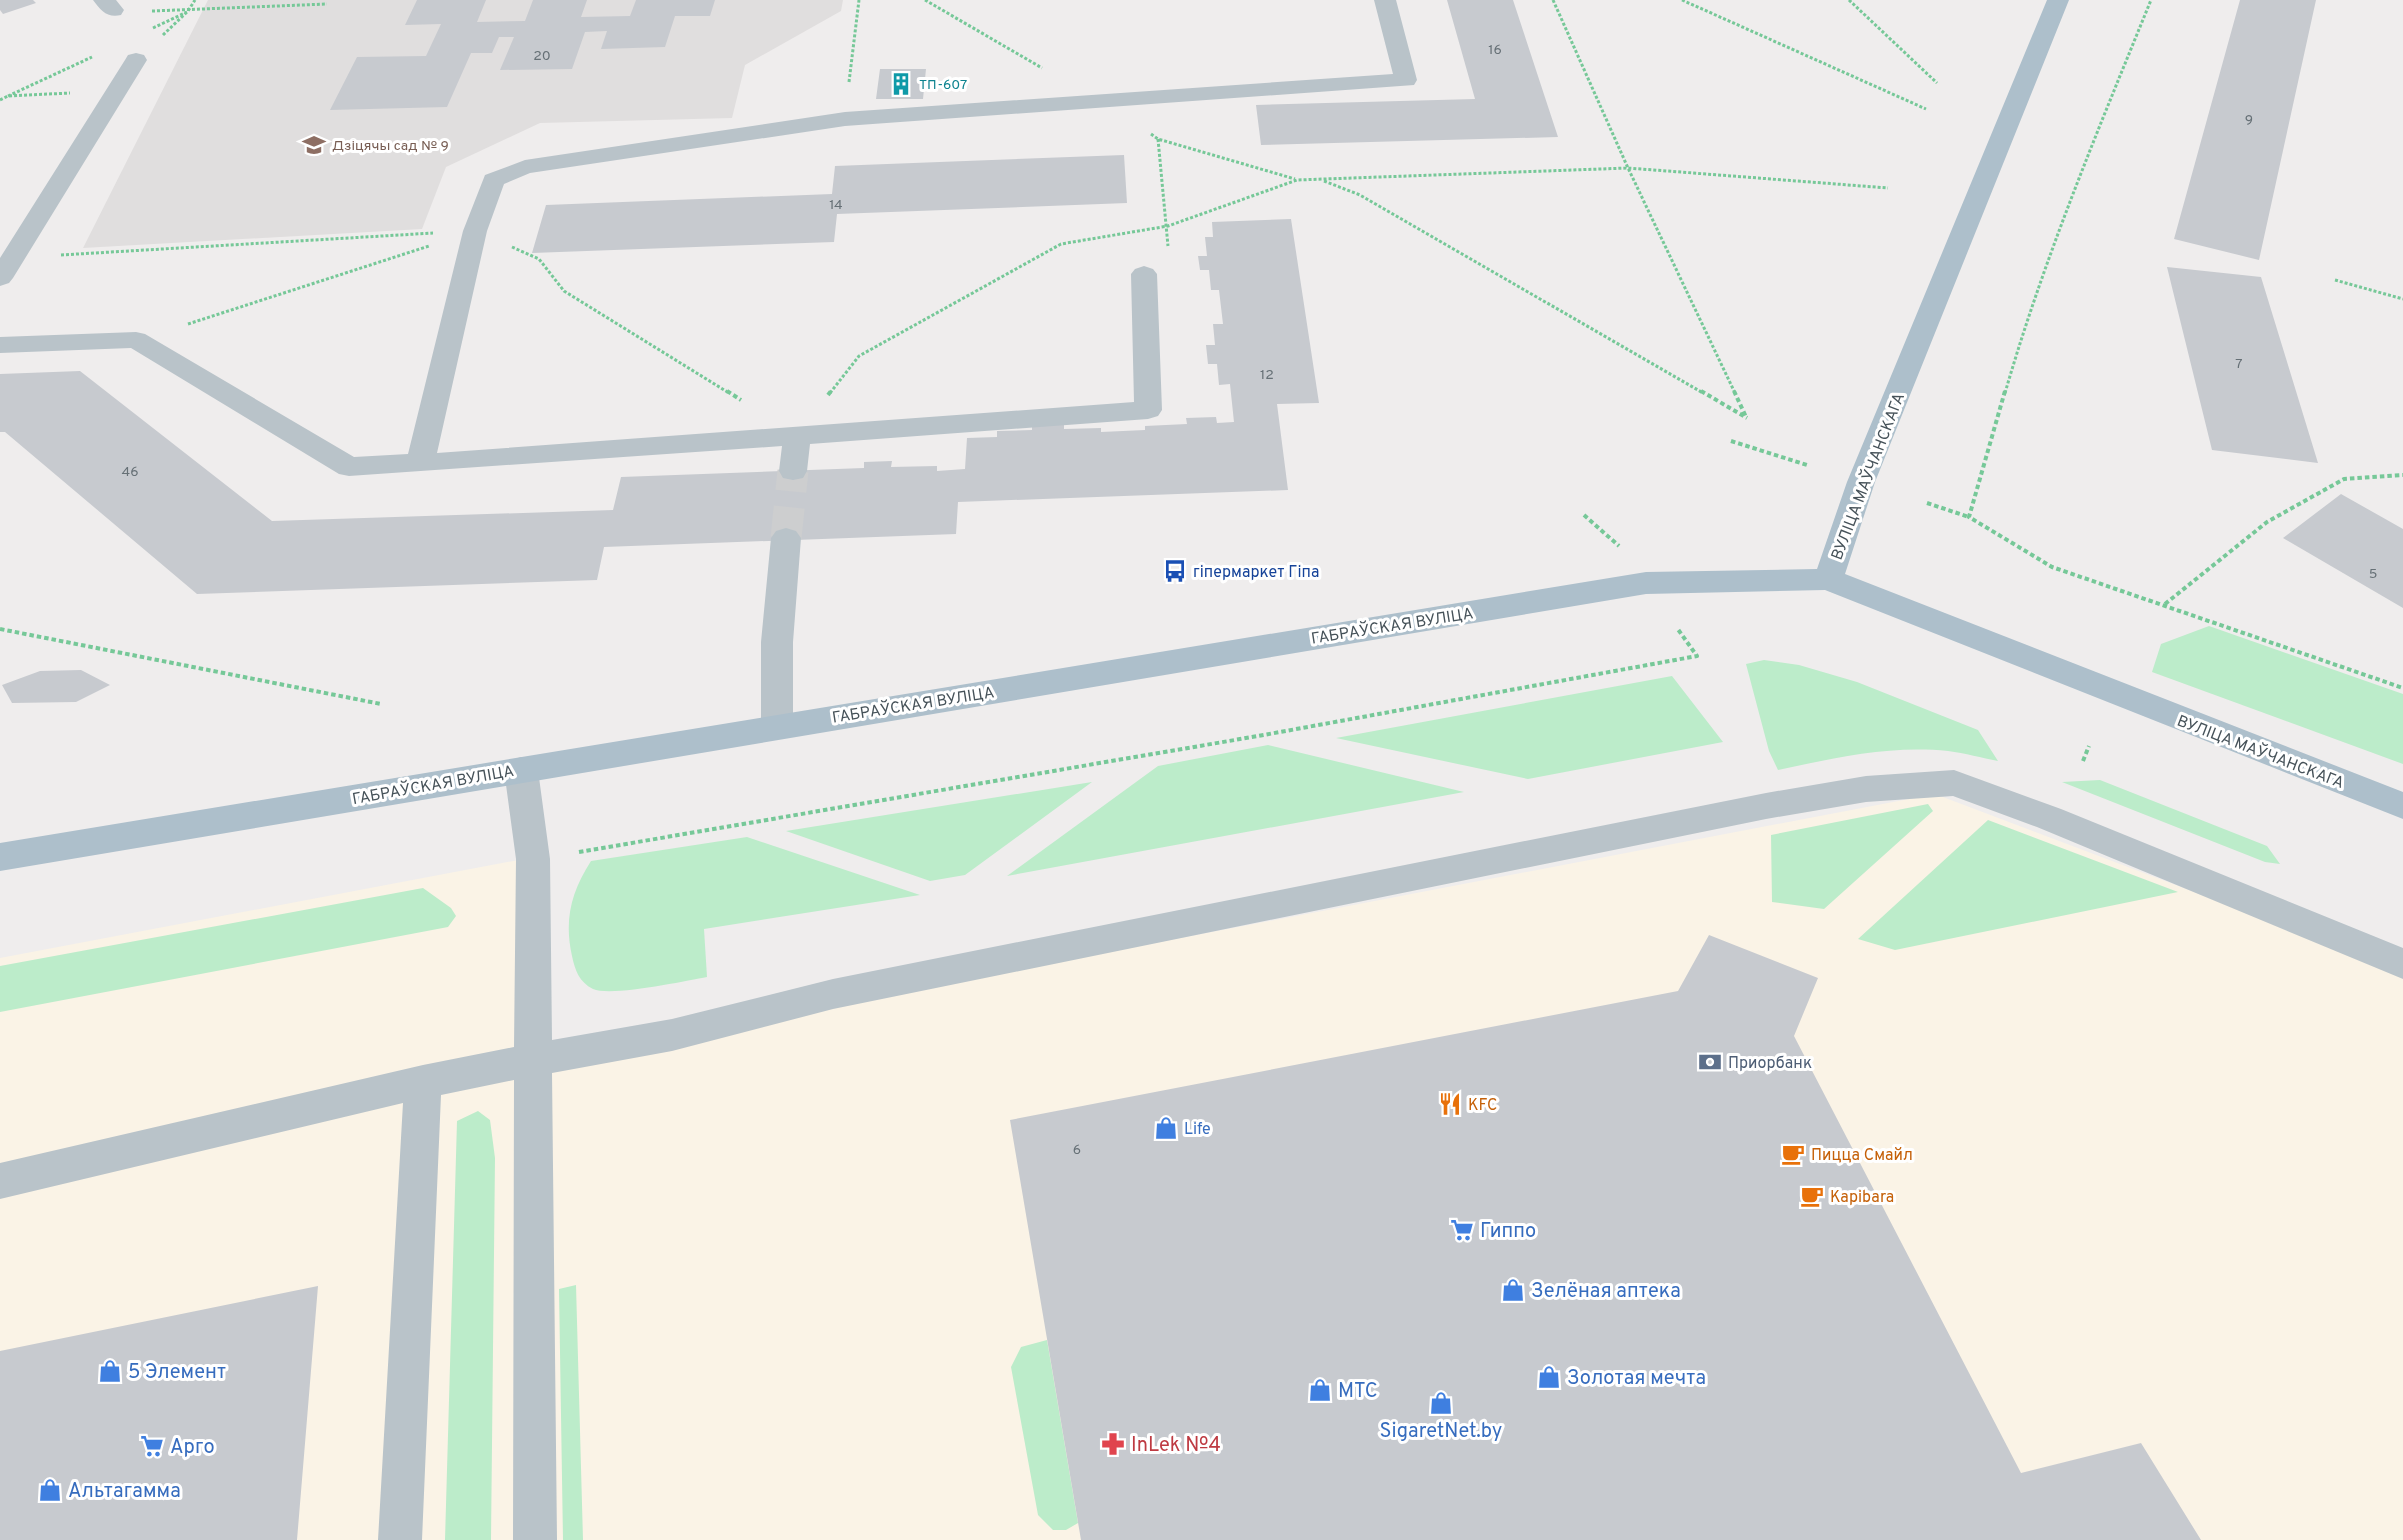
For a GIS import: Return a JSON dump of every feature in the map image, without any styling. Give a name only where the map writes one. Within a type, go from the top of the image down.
[{"type":"main road","name":"ВУЛІЦА МАЎЧАНСКАГА","points":[[2058,0],[1861,482],[1828,579],[2403,806]]},
{"type":"main road","name":"ГАБРАЎСКАЯ ВУЛІЦА","points":[[0,857],[1646,583],[1828,579]]},
{"type":"lane","points":[[420,463],[475,231],[494,180],[525,167],[845,119],[1406,80],[1385,0]]},
{"type":"lane","points":[[0,278],[136,60]]},
{"type":"lane","points":[[0,345],[136,340],[349,467],[420,463],[1148,410],[1144,274]]},
{"type":"lane","points":[[793,471],[797,434]]},
{"type":"lane","points":[[777,726],[777,642],[786,538]]},
{"type":"lane","points":[[521,770],[532,859],[535,1540]]},
{"type":"lane","points":[[0,1181],[423,1082],[672,1035],[833,994],[1766,806],[1866,789],[1954,783],[2049,818],[2403,964]]},
{"type":"lane","points":[[400,1540],[423,1082]]},
{"type":"path","points":[[136,60],[188,11],[195,0]]},
{"type":"path","points":[[845,119],[858,0]]},
{"type":"path","points":[[926,0],[1158,139],[1297,180],[1330,182],[1360,195],[1747,418],[1628,168],[1553,0]]},
{"type":"path","points":[[1682,0],[1926,109]]},
{"type":"path","points":[[1849,0],[1937,83]]},
{"type":"path","points":[[1969,517],[2028,312],[2061,221],[2151,0]]},
{"type":"path","points":[[108,5],[188,11],[327,4]]},
{"type":"path","points":[[0,100],[8,96],[117,90]]},
{"type":"path","points":[[1144,274],[1168,267],[1168,226],[1158,139]]},
{"type":"path","points":[[797,434],[859,356],[1061,244],[1168,226],[1297,180],[1628,168],[1888,188]]},
{"type":"path","points":[[136,340],[475,231]]},
{"type":"path","points":[[2335,280],[2403,299]]},
{"type":"path","points":[[1731,441],[1807,465]]},
{"type":"path","points":[[2165,604],[2267,522],[2344,479],[2403,475]]},
{"type":"path","points":[[1927,503],[1969,517],[2052,567],[2165,604],[2403,688]]},
{"type":"path","points":[[1584,515],[1624,550]]},
{"type":"path","points":[[532,859],[1258,736],[1697,656],[1677,628]]},
{"type":"path","points":[[0,629],[381,704]]},
{"type":"path","points":[[2083,761],[2089,746]]},
{"type":"shaded area","name":"Дзіцячы сад № 9","points":[[208,0],[843,0],[841,11],[745,65],[732,118],[540,123],[446,167],[422,229],[83,248]]},
{"type":"shaded area","points":[[1935,794],[2403,971],[2403,1540],[0,1540],[0,958],[529,858],[552,1058]]},
{"type":"green space","points":[[2209,626],[2403,694],[2403,764],[2152,672],[2161,644]]},
{"type":"green space","points":[[1764,660],[1799,665],[1857,682],[1978,730],[1998,761],[1948,751],[1905,750],[1862,754],[1778,770],[1769,751],[1746,664]]},
{"type":"green space","points":[[1672,676],[1723,742],[1528,779],[1336,738]]},
{"type":"green space","points":[[1268,745],[1464,792],[1007,876],[1158,766]]},
{"type":"green space","points":[[2100,780],[2267,846],[2280,864],[2265,862],[2062,782]]},
{"type":"green space","points":[[1092,782],[965,875],[930,881],[786,831]]},
{"type":"green space","points":[[1928,804],[1933,811],[1824,909],[1772,902],[1771,835]]},
{"type":"green space","points":[[1988,820],[2178,892],[1895,950],[1858,939]]},
{"type":"green space","points":[[747,837],[920,895],[704,929],[707,977],[648,988],[615,991],[593,989],[581,979],[572,956],[569,918],[578,884],[591,861]]},
{"type":"green space","points":[[423,888],[451,908],[456,916],[448,927],[0,1012],[0,966]]},
{"type":"green space","points":[[478,1111],[490,1120],[495,1158],[491,1540],[445,1540],[457,1121]]},
{"type":"green space","points":[[576,1285],[583,1540],[563,1540],[559,1289]]},
{"type":"green space","points":[[1047,1340],[1078,1523],[1066,1530],[1053,1530],[1038,1515],[1011,1367],[1021,1347]]},
{"type":"building","points":[[0,0],[33,0],[36,3],[3,14],[0,10]]},
{"type":"building","points":[[417,0],[486,0],[477,22],[525,21],[533,0],[587,0],[581,17],[630,16],[636,0],[715,0],[710,16],[675,16],[665,47],[601,49],[607,31],[585,32],[572,69],[500,70],[514,37],[499,37],[492,53],[471,53],[447,107],[330,110],[357,57],[426,56],[441,24],[405,25]]},
{"type":"building","points":[[1447,0],[1513,0],[1558,137],[1261,145],[1256,105],[1475,99]]},
{"type":"building","points":[[2240,0],[2316,0],[2259,260],[2174,239]]},
{"type":"building","name":"ТП-607","points":[[880,69],[926,69],[923,99],[876,99]]},
{"type":"building","points":[[1124,155],[1127,203],[837,214],[834,242],[532,253],[546,205],[832,194],[835,166]]},
{"type":"building","points":[[1291,219],[1319,403],[1277,404],[1288,490],[958,502],[956,534],[604,547],[597,580],[197,594],[5,432],[0,432],[0,374],[80,371],[272,521],[613,510],[621,477],[864,468],[864,462],[892,461],[891,467],[937,466],[937,471],[965,469],[967,438],[997,437],[997,431],[1032,430],[1032,423],[1064,422],[1064,429],[1101,428],[1101,432],[1145,430],[1145,426],[1187,424],[1186,418],[1216,417],[1217,423],[1234,422],[1230,384],[1219,385],[1217,364],[1208,364],[1206,345],[1215,345],[1213,324],[1223,324],[1219,290],[1211,290],[1209,270],[1200,270],[1198,256],[1207,256],[1205,237],[1213,237],[1212,222]]},
{"type":"building","points":[[2167,267],[2261,277],[2318,463],[2212,450]]},
{"type":"building","points":[[2341,494],[2403,529],[2403,608],[2283,538]]},
{"type":"building","points":[[81,670],[110,685],[76,702],[12,703],[2,685],[40,671]]},
{"type":"building","name":"Гиппо","points":[[1709,935],[1818,978],[1794,1036],[2021,1473],[2141,1443],[2201,1540],[1081,1540],[1010,1120],[1678,991]]},
{"type":"building","name":"Арго","points":[[318,1286],[297,1540],[0,1540],[0,1351]]},
{"type":"tunnel","points":[[786,538],[793,471]]},
{"type":"place","name":"ТП-607","points":[[901,84]]},
{"type":"place","name":"Дзіцячы сад № 9","points":[[314,145]]},
{"type":"place","name":"гіпермаркет Гіпа","points":[[1175,571]]},
{"type":"place","name":"Приорбанк","points":[[1710,1062]]},
{"type":"place","name":"KFC","points":[[1450,1104]]},
{"type":"place","name":"Life","points":[[1166,1128]]},
{"type":"place","name":"Пицца Смайл","points":[[1793,1154]]},
{"type":"place","name":"Kapibara","points":[[1812,1196]]},
{"type":"place","name":"Гиппо","points":[[1462,1230]]},
{"type":"place","name":"Зелёная аптека","points":[[1513,1290]]},
{"type":"place","name":"5 Элемент","points":[[110,1371]]},
{"type":"place","name":"Золотая мечта","points":[[1549,1377]]},
{"type":"place","name":"МТС","points":[[1320,1390]]},
{"type":"place","name":"SigaretNet.by","points":[[1441,1403]]},
{"type":"place","name":"InLek №4","points":[[1113,1444]]},
{"type":"place","name":"Арго","points":[[152,1446]]},
{"type":"place","name":"Альтагамма","points":[[50,1490]]}]
